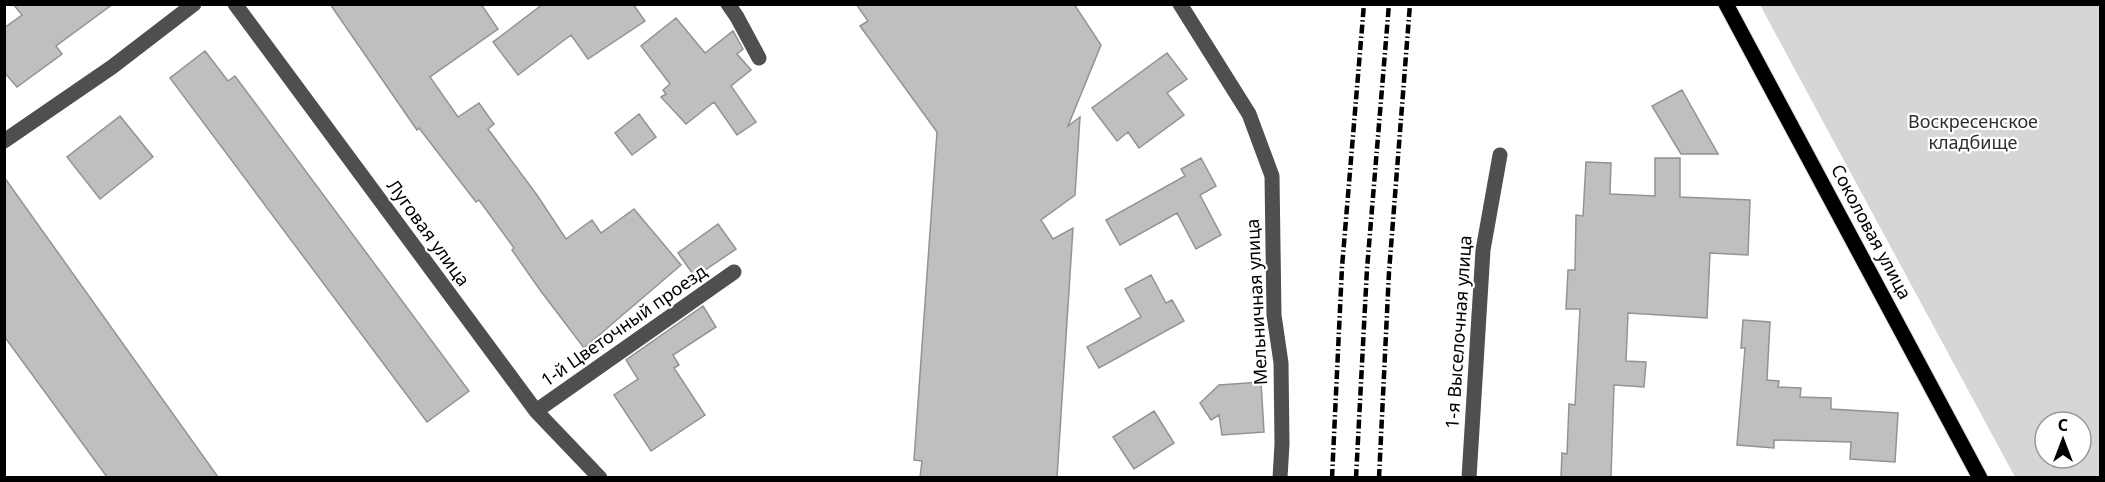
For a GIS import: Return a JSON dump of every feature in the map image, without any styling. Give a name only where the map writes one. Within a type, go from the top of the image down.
[{"type":"main road","name":"Соколовая улица","points":[[1726,4],[1980,477]]},
{"type":"street","points":[[4,141],[112,67],[194,4]]},
{"type":"street","name":"Луговая улица","points":[[235,4],[536,411],[600,477]]},
{"type":"street","points":[[728,4],[759,58]]},
{"type":"street","name":"Мельничная улица","points":[[1180,4],[1249,114],[1272,176],[1274,315],[1281,363],[1280,477]]},
{"type":"street","name":"1-я Выселочная улица","points":[[1469,477],[1483,250],[1500,155]]},
{"type":"street","name":"1-й Цветочный проезд","points":[[536,411],[734,272]]},
{"type":"green space","name":"Воскресенское кладбище","points":[[1760,5],[2100,5],[2100,477],[2015,477]]},
{"type":"building","points":[[13,4],[113,4],[56,46],[62,54],[17,87],[4,72],[4,28],[22,15]]},
{"type":"building","points":[[330,4],[481,4],[498,29],[430,77],[458,117],[479,103],[494,124],[488,129],[566,239],[592,220],[601,233],[634,209],[681,265],[584,348],[540,290],[512,250],[514,248],[479,200],[476,202],[419,128],[417,130]]},
{"type":"building","points":[[543,4],[633,4],[645,21],[588,59],[571,35],[518,75],[493,42]]},
{"type":"building","points":[[856,4],[1074,4],[1101,45],[1068,126],[1080,117],[1075,195],[1041,220],[1053,239],[1073,228],[1057,477],[920,477],[922,461],[914,460],[937,132],[860,26],[868,21]]},
{"type":"building","points":[[676,18],[705,53],[733,31],[743,49],[737,54],[751,70],[731,86],[756,122],[737,135],[714,102],[686,124],[661,97],[666,94],[663,90],[670,84],[641,46]]},
{"type":"building","points":[[205,51],[228,81],[235,76],[469,391],[427,422],[170,78]]},
{"type":"building","points":[[1167,53],[1187,79],[1167,93],[1184,115],[1139,148],[1128,132],[1117,141],[1092,108]]},
{"type":"building","points":[[1682,90],[1718,154],[1681,154],[1652,106]]},
{"type":"building","points":[[639,114],[656,137],[632,155],[615,133]]},
{"type":"building","points":[[120,116],[153,157],[100,199],[67,157]]},
{"type":"building","points":[[1201,158],[1216,186],[1200,195],[1221,235],[1196,249],[1177,213],[1120,245],[1106,220],[1185,176],[1181,169]]},
{"type":"building","points":[[1655,158],[1680,158],[1680,197],[1750,200],[1748,255],[1710,253],[1707,318],[1628,313],[1626,361],[1646,362],[1644,387],[1614,385],[1611,477],[1561,477],[1562,453],[1567,454],[1569,404],[1575,405],[1580,309],[1566,309],[1568,270],[1575,270],[1576,215],[1583,216],[1586,162],[1611,163],[1610,194],[1655,196]]},
{"type":"building","points":[[4,177],[218,477],[107,477],[4,336]]},
{"type":"building","points":[[718,224],[736,249],[695,277],[678,253]]},
{"type":"building","points":[[1151,275],[1166,303],[1172,300],[1184,321],[1099,368],[1087,347],[1141,317],[1125,289]]},
{"type":"building","points":[[703,306],[716,327],[673,355],[679,365],[674,368],[705,415],[651,451],[614,395],[638,379],[626,360]]},
{"type":"building","points":[[1743,320],[1770,322],[1767,380],[1779,381],[1778,387],[1801,388],[1800,397],[1831,398],[1831,409],[1898,413],[1895,462],[1850,459],[1851,442],[1774,440],[1774,448],[1737,445],[1745,348],[1741,348]]},
{"type":"building","points":[[1261,382],[1264,432],[1222,435],[1219,415],[1211,420],[1200,403],[1219,385]]},
{"type":"building","points":[[1154,411],[1174,443],[1134,469],[1113,437]]},
{"type":"railway","points":[[1332,478],[1342,267],[1364,4]]},
{"type":"railway","points":[[1356,478],[1367,269],[1389,4]]},
{"type":"railway","points":[[1379,478],[1389,272],[1410,4]]}]
